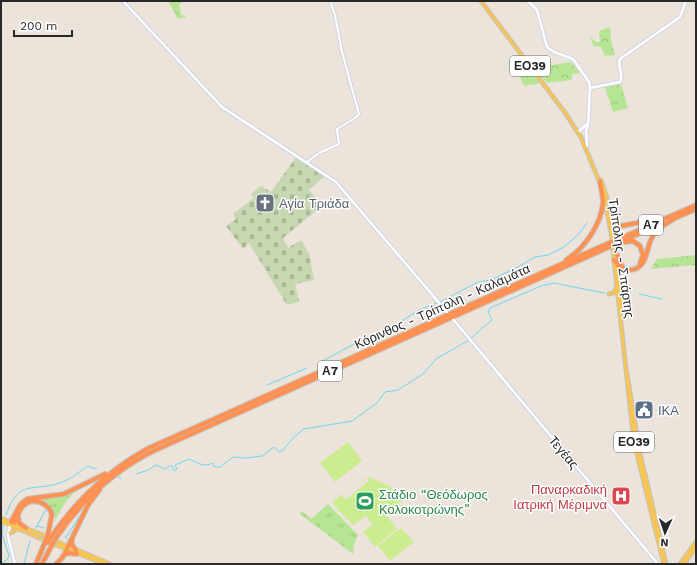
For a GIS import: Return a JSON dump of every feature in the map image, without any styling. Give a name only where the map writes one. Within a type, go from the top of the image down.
[{"type":"highway","points":[[554,267],[576,253],[592,232],[602,208],[603,196],[600,182]]},
{"type":"highway","name":"Κόρινθος - Τρίπολη - Καλαμάτα","points":[[195,429],[614,244],[696,205]]},
{"type":"highway","name":"Κόρινθος - Τρίπολη - Καλαμάτα","points":[[37,564],[52,536],[84,495],[121,464],[149,448],[182,435],[554,267],[696,209]]},
{"type":"highway","points":[[612,224],[616,226],[629,225],[683,211]]},
{"type":"highway","points":[[614,260],[617,264],[627,270],[639,267],[645,260],[653,235],[661,227],[677,217]]},
{"type":"highway","points":[[616,253],[620,264],[626,268],[634,267],[642,260],[643,252],[639,244],[631,241],[620,241]]},
{"type":"highway","name":"Κόρινθος - Τρίπολη - Καλαμάτα","points":[[52,536],[84,501],[113,475],[145,455],[182,435]]},
{"type":"highway","points":[[12,524],[20,505],[25,500],[64,494],[121,464]]},
{"type":"highway","points":[[56,564],[67,548],[92,499],[113,475]]},
{"type":"highway","points":[[12,524],[22,507],[29,502],[37,501],[45,504],[50,510],[52,517],[52,536]]},
{"type":"highway","points":[[18,514],[19,523],[26,528]]},
{"type":"highway","points":[[62,557],[68,553],[76,552],[72,545],[72,538]]},
{"type":"highway","name":"Κόρινθος - Τρίπολη - Καλαμάτα","points":[[42,564],[48,543]]},
{"type":"main road","points":[[124,1],[216,101],[245,123],[307,162],[341,187],[447,312]]},
{"type":"main road","name":"Τρίπολης - Σπάρτης","points":[[481,1],[566,114],[586,146],[602,183],[612,224],[616,253],[622,331]]},
{"type":"main road","points":[[528,1],[537,10],[546,46],[554,52],[569,57],[574,61],[588,80],[590,88],[588,122],[584,130],[579,134]]},
{"type":"main road","points":[[590,88],[620,82],[622,78],[618,63],[620,59],[677,20],[683,13],[686,1]]},
{"type":"main road","points":[[584,130],[586,146]]},
{"type":"main road","name":"Τρίπολης - Σπάρτης","points":[[579,134],[600,182],[608,215],[622,331]]},
{"type":"main road","points":[[609,294],[614,293],[616,286]]},
{"type":"main road","name":"Τεγέας","points":[[452,318],[657,563]]},
{"type":"main road","name":"ΕΟ39","points":[[622,331],[634,442],[663,559],[666,564]]},
{"type":"main road","name":"ΕΟ39","points":[[626,370],[639,449],[666,564]]},
{"type":"main road","points":[[1,518],[18,528],[105,564]]},
{"type":"main road","points":[[1,521],[26,528],[67,548]]},
{"type":"main road","points":[[9,540],[12,524]]},
{"type":"main road","points":[[12,524],[8,530],[15,564]]},
{"type":"main road","points":[[10,533],[18,528]]},
{"type":"main road","points":[[680,564],[696,542]]},
{"type":"main road","points":[[684,564],[696,548]]},
{"type":"main road","points":[[76,552],[110,564]]},
{"type":"main road","points":[[657,563],[663,559]]},
{"type":"street","points":[[307,162],[319,153],[339,144],[337,128],[355,118],[359,114],[342,52],[335,15],[330,1]]},
{"type":"green space","points":[[168,1],[183,1],[179,5],[182,16],[185,15],[186,17],[178,19]]},
{"type":"green space","points":[[610,27],[611,40],[615,55],[605,56],[601,47],[594,46],[589,36],[596,42],[600,42],[599,31]]},
{"type":"green space","points":[[571,62],[580,73],[572,74],[572,80],[547,83],[534,68]]},
{"type":"green space","points":[[527,65],[541,83],[524,86],[519,75]]},
{"type":"green space","points":[[621,84],[628,108],[613,112],[605,87]]},
{"type":"green space","points":[[297,156],[326,175],[309,190],[323,205],[283,238],[288,248],[301,240],[309,254],[314,280],[295,284],[299,300],[298,302],[287,305],[249,243],[243,249],[226,226],[236,219],[233,214],[254,198],[251,194],[261,186],[271,192]]},
{"type":"green space","points":[[696,255],[696,265],[651,269],[657,259]]},
{"type":"green space","points":[[348,442],[362,461],[335,482],[320,463]]},
{"type":"green space","points":[[368,477],[397,491],[396,493],[403,501],[388,512],[381,504],[387,512],[385,514],[397,529],[375,547],[363,532],[382,517],[372,524],[366,516],[353,525],[332,503],[342,494],[345,500],[369,481],[368,478],[348,490]]},
{"type":"green space","points":[[77,489],[64,504],[55,521],[55,515],[51,506],[43,501],[28,500]]},
{"type":"green space","points":[[328,504],[358,535],[354,544],[353,554],[300,514],[302,511],[311,519]]},
{"type":"green space","points":[[401,528],[414,542],[390,561],[378,546]]},
{"type":"waterway","points":[[440,302],[478,282],[491,280],[535,257],[548,255],[564,247],[579,234],[587,223]]},
{"type":"waterway","points":[[471,338],[492,320],[488,312],[490,308],[541,286],[554,283],[604,293]]},
{"type":"waterway","points":[[639,294],[662,299]]},
{"type":"waterway","points":[[397,324],[419,310],[437,303]]},
{"type":"waterway","points":[[362,342],[382,333]]},
{"type":"waterway","points":[[136,474],[148,470],[156,465],[165,469],[172,466],[174,471],[177,469],[175,465],[189,459],[200,464],[206,465],[212,463],[215,467],[220,467],[233,457],[246,458],[262,456],[274,447],[279,452],[282,451],[294,437],[304,429],[352,421],[377,403],[385,392],[398,390],[423,374],[436,359],[469,340]]},
{"type":"waterway","points":[[319,363],[356,343]]},
{"type":"waterway","points":[[267,385],[307,368]]},
{"type":"waterway","points":[[6,515],[16,495],[22,491],[29,488],[54,485],[65,481],[88,466],[96,469]]},
{"type":"waterway","points":[[36,528],[46,509]]},
{"type":"waterway","points":[[69,541],[65,537],[81,514]]},
{"type":"waterway","points":[[1,563],[7,560],[9,556],[2,534],[3,525]]},
{"type":"waterway","points":[[37,526],[44,528]]},
{"type":"waterway","points":[[24,564],[30,541]]},
{"type":"place","name":"Αγία Τριάδα","points":[[265,203]]},
{"type":"place","name":"ΙΚΑ","points":[[644,410]]},
{"type":"place","name":"Παναρκαδική Ιατρική Μέριμνα","points":[[621,496]]},
{"type":"place","name":"Στάδιο “Θεόδωρος Κολοκοτρώνης”","points":[[365,501]]}]
